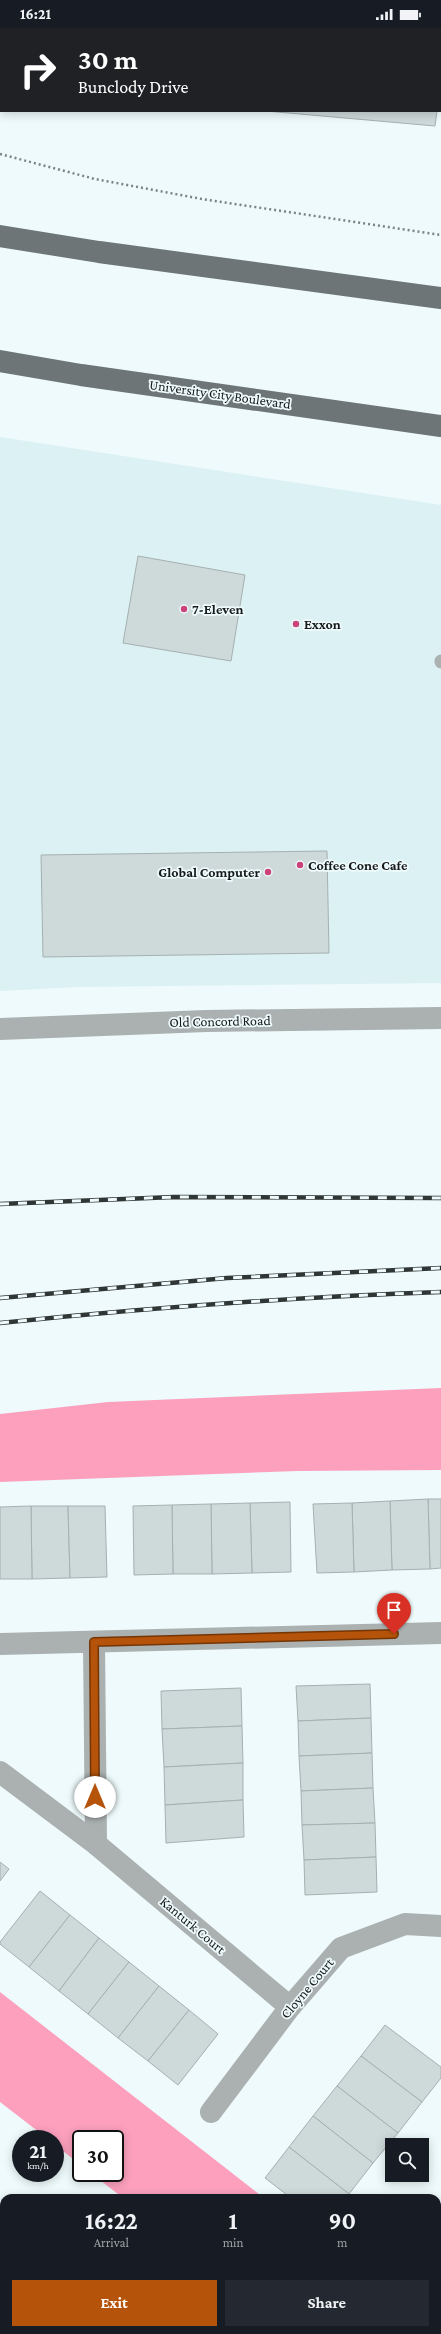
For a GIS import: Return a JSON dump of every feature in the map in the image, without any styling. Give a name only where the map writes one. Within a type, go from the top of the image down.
[{"type":"main road","points":[[0,236],[99,252],[441,298]]},
{"type":"main road","name":"University City Boulevard","points":[[0,361],[81,375],[441,426]]},
{"type":"street","name":"Old Concord Road","points":[[0,1029],[206,1021],[441,1018]]},
{"type":"street","points":[[0,1644],[441,1633]]},
{"type":"street","points":[[94,1642],[96,1844]]},
{"type":"street","name":"Kanturk Court","points":[[0,1772],[96,1844],[290,2007]]},
{"type":"street","name":"Cloyne Court","points":[[211,2112],[290,2007],[340,1948],[405,1924],[441,1926]]},
{"type":"path","points":[[0,154],[96,179],[120,182],[202,199],[441,235]]},
{"type":"shaded area","points":[[0,437],[441,505],[441,983],[76,987],[0,991]]},
{"type":"shaded area","points":[[441,1388],[441,1470],[298,1471],[0,1482],[0,1414],[108,1402]]},
{"type":"shaded area","points":[[0,1992],[259,2194],[118,2194],[103,2182],[124,2182],[124,2130],[72,2130],[72,2158],[64,2152],[64,2130],[36,2130],[0,2102]]},
{"type":"building","points":[[277,112],[437,112],[435,126]]},
{"type":"building","name":"7-Eleven","points":[[138,556],[245,575],[231,661],[123,643]]},
{"type":"building","points":[[327,851],[329,953],[43,957],[41,855]]},
{"type":"building","points":[[428,1499],[441,1499],[441,1568],[430,1569]]},
{"type":"building","points":[[428,1499],[430,1569],[392,1570],[390,1501]]},
{"type":"building","points":[[390,1501],[392,1570],[354,1572],[352,1503]]},
{"type":"building","points":[[290,1502],[291,1572],[252,1573],[250,1503]]},
{"type":"building","points":[[250,1503],[252,1573],[212,1574],[211,1504]]},
{"type":"building","points":[[352,1503],[354,1572],[317,1573],[313,1504]]},
{"type":"building","points":[[211,1504],[212,1574],[173,1574],[172,1505]]},
{"type":"building","points":[[172,1505],[173,1574],[134,1575],[133,1506]]},
{"type":"building","points":[[31,1506],[68,1506],[70,1578],[32,1579]]},
{"type":"building","points":[[31,1506],[32,1579],[0,1579],[0,1507]]},
{"type":"building","points":[[68,1506],[105,1506],[107,1577],[70,1578]]},
{"type":"building","points":[[370,1684],[371,1718],[298,1721],[296,1686]]},
{"type":"building","points":[[241,1688],[242,1726],[162,1729],[161,1691]]},
{"type":"building","points":[[371,1718],[372,1753],[299,1756],[298,1721]]},
{"type":"building","points":[[242,1726],[243,1763],[164,1767],[162,1729]]},
{"type":"building","points":[[372,1753],[373,1788],[301,1791],[299,1756]]},
{"type":"building","points":[[243,1763],[243,1800],[165,1805],[164,1767]]},
{"type":"building","points":[[373,1788],[375,1823],[302,1825],[301,1791]]},
{"type":"building","points":[[243,1800],[244,1837],[166,1843],[165,1805]]},
{"type":"building","points":[[375,1823],[376,1857],[304,1860],[302,1825]]},
{"type":"building","points":[[376,1857],[377,1892],[305,1895],[304,1860]]},
{"type":"building","points":[[0,1862],[9,1869],[0,1881]]},
{"type":"building","points":[[40,1891],[70,1915],[29,1967],[0,1944],[0,1942]]},
{"type":"building","points":[[70,1915],[99,1938],[59,1991],[29,1967]]},
{"type":"building","points":[[99,1938],[129,1962],[88,2014],[59,1991]]},
{"type":"building","points":[[129,1962],[159,1986],[118,2038],[88,2014]]},
{"type":"building","points":[[159,1986],[189,2010],[148,2061],[118,2038]]},
{"type":"building","points":[[189,2010],[218,2034],[178,2085],[148,2061]]},
{"type":"building","points":[[385,2025],[441,2067],[441,2078],[422,2102],[361,2056]]},
{"type":"building","points":[[361,2056],[422,2102],[398,2133],[337,2086]]},
{"type":"building","points":[[337,2086],[398,2133],[394,2138],[385,2138],[385,2149],[373,2163],[313,2116]]},
{"type":"building","points":[[313,2116],[373,2163],[349,2194],[289,2147]]},
{"type":"building","points":[[289,2147],[349,2194],[286,2194],[265,2178]]},
{"type":"railway","points":[[0,1204],[174,1197],[441,1198]]},
{"type":"railway","points":[[0,1298],[227,1278],[441,1268]]},
{"type":"railway","points":[[0,1323],[220,1304],[441,1292]]},
{"type":"place","name":"7-Eleven","points":[[184,609]]},
{"type":"place","name":"Exxon","points":[[296,624]]},
{"type":"place","name":"Coffee Cone Cafe","points":[[300,865]]},
{"type":"place","name":"Global Computer","points":[[268,872]]},
{"type":"route","points":[[95,1797],[94,1642],[394,1634]]}]
